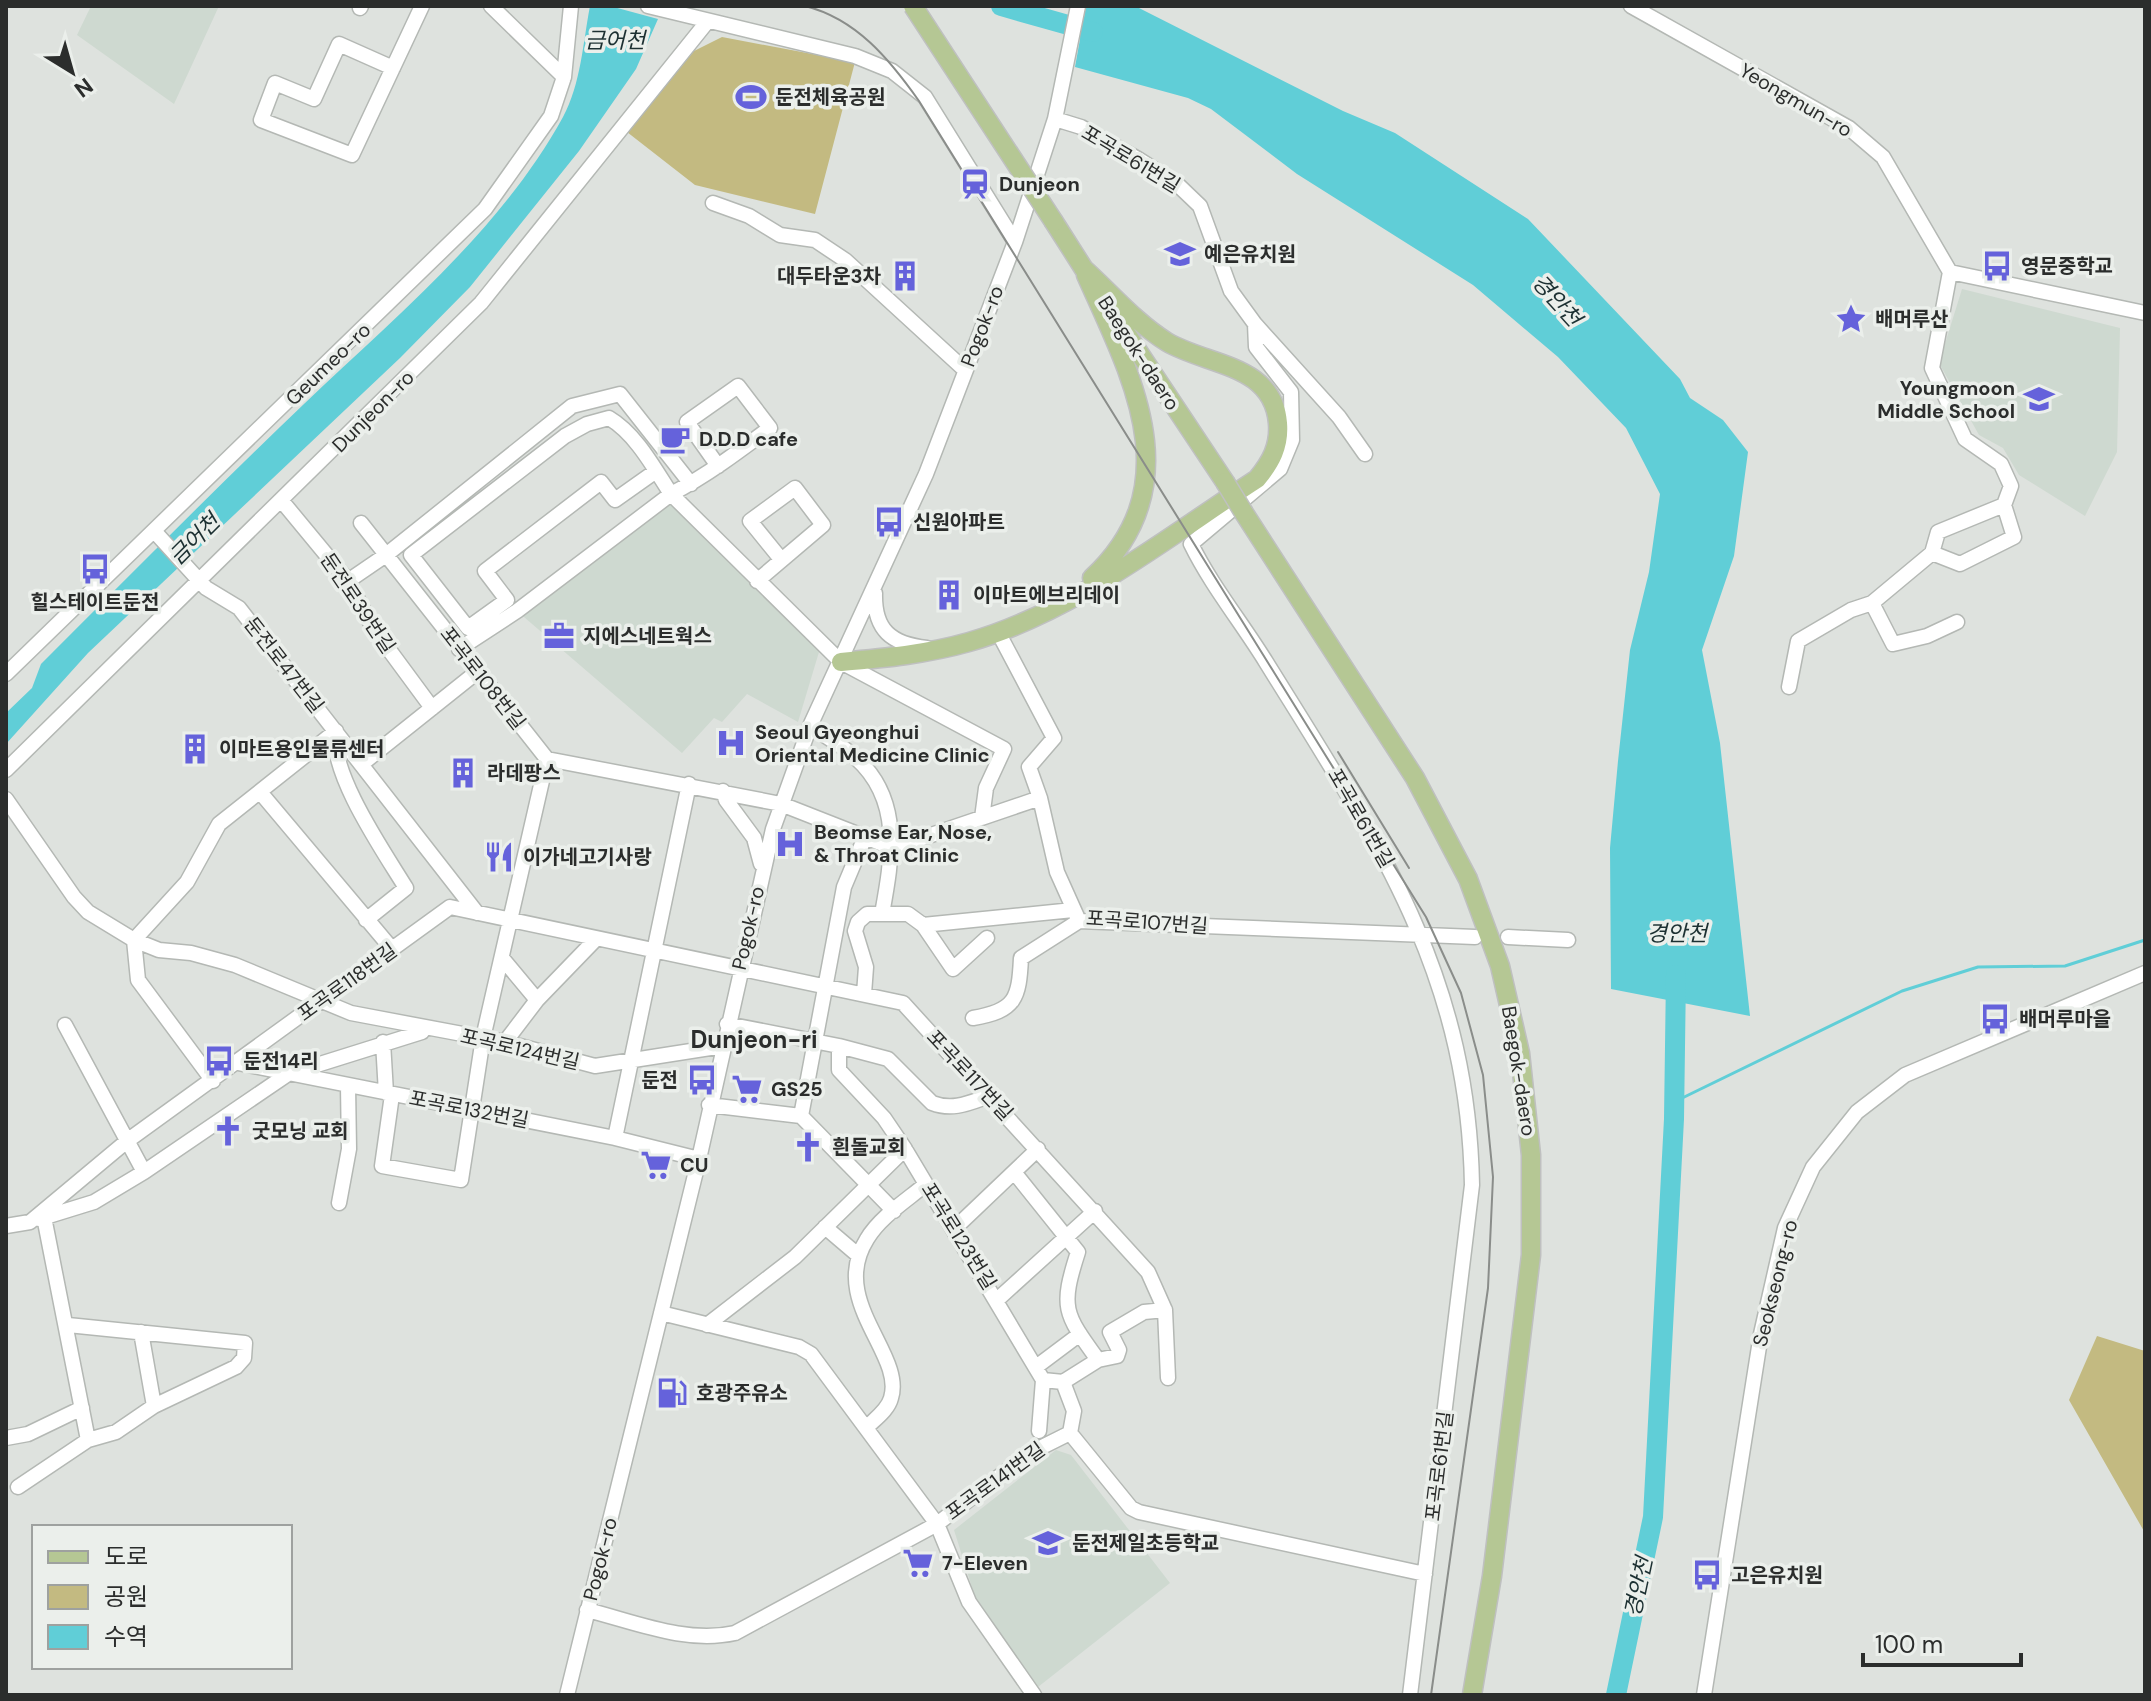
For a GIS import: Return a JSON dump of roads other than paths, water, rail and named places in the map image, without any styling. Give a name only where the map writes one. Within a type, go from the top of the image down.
[{"type":"main road","name":"Baegok-daero","points":[[913,6],[1415,778],[1462,866],[1500,966],[1528,1102],[1531,1255],[1492,1576],[1472,1695]]},
{"type":"main road","points":[[1066,601],[1119,546],[1132,525],[1146,473],[1141,406],[1083,268]]},
{"type":"main road","points":[[841,662],[943,649],[998,632],[1066,601],[1257,479],[1269,465],[1279,434],[1277,413],[1260,382],[1247,373],[1165,341],[1083,268]]},
{"type":"street","points":[[393,68],[339,44],[314,99],[275,83],[261,120],[352,155],[393,68],[422,6]]},
{"type":"street","points":[[491,6],[564,77]]},
{"type":"street","name":"Geumeo-ro","points":[[6,674],[469,227],[541,134],[564,77],[571,6]]},
{"type":"street","points":[[648,6],[855,56],[908,82],[925,97],[1015,242]]},
{"type":"street","name":"Pogok-ro","points":[[567,1695],[699,1159],[762,866],[810,726],[926,474],[1015,242],[1055,119],[1078,6]]},
{"type":"street","name":"Yeongmun-ro","points":[[1631,6],[1849,128],[1883,157],[1950,272]]},
{"type":"street","name":"Dunjeon-ro","points":[[6,770],[481,303],[707,22]]},
{"type":"street","name":"포곡로61번길","points":[[1055,119],[1081,127],[1138,159],[1191,196],[1211,228],[1231,291],[1255,324],[1256,347],[1291,392],[1292,440],[1280,469],[1191,544],[1361,815],[1423,937],[1448,1011],[1470,1115],[1472,1185],[1410,1695]]},
{"type":"street","points":[[713,203],[749,216],[780,235],[815,240],[845,260],[965,370]]},
{"type":"street","points":[[1932,553],[1960,564],[2014,537],[2004,505],[2011,486],[2001,464],[1965,439],[1932,368],[1950,272],[2145,313]]},
{"type":"street","points":[[1255,324],[1339,417],[1365,454]]},
{"type":"street","points":[[459,649],[517,611],[671,494],[718,466],[770,428],[738,386],[687,422],[718,466]]},
{"type":"street","points":[[348,581],[386,555],[572,406],[620,394],[691,484]]},
{"type":"street","points":[[656,471],[615,500],[601,482],[485,571],[507,600],[468,628],[411,555],[565,436],[587,424],[609,418],[622,426],[656,471],[671,494],[841,662],[1004,749],[986,788],[982,818]]},
{"type":"street","points":[[757,581],[780,558],[823,525],[795,488],[750,521],[780,558]]},
{"type":"street","name":"둔전로39번길","points":[[281,500],[348,581],[373,628],[432,708]]},
{"type":"street","points":[[1789,687],[1798,641],[1851,610],[1872,603],[1932,553],[1938,532],[2004,505]]},
{"type":"street","name":"포곡로108번길","points":[[361,523],[547,759]]},
{"type":"street","name":"둔전로47번길","points":[[155,532],[199,580],[239,608],[363,763],[477,913]]},
{"type":"street","points":[[875,583],[874,613],[889,634],[911,646],[943,649]]},
{"type":"street","points":[[1872,603],[1893,644],[1927,636],[1957,622]]},
{"type":"street","name":"포곡로107번길","points":[[998,632],[1054,738],[1029,767],[1040,798],[1052,854],[1076,916],[1423,937],[1475,937]]},
{"type":"street","points":[[363,763],[477,672]]},
{"type":"street","points":[[810,726],[856,757],[870,774],[887,809],[893,848],[882,914]]},
{"type":"street","points":[[213,1081],[138,980],[134,940],[187,882],[219,824],[336,731]]},
{"type":"street","points":[[336,731],[333,747],[351,795],[406,888],[366,920]]},
{"type":"street","points":[[383,1042],[389,1094],[382,1166],[461,1180],[483,1038],[547,759],[781,804],[893,848],[1040,798]]},
{"type":"street","points":[[615,1138],[689,784]]},
{"type":"street","points":[[723,791],[726,800],[754,838],[762,866]]},
{"type":"street","points":[[260,792],[392,949]]},
{"type":"street","name":"포곡로124번길","points":[[6,799],[74,897],[88,912],[134,940],[159,950],[191,953],[235,965],[351,1013],[505,1042],[595,1066],[723,1046]]},
{"type":"street","points":[[801,1116],[844,887],[865,837]]},
{"type":"street","name":"포곡로118번길","points":[[37,1220],[127,1141],[450,907],[738,970]]},
{"type":"street","points":[[864,994],[866,967],[855,931],[858,922],[867,914],[908,914],[923,925],[953,969],[987,938]]},
{"type":"street","points":[[923,925],[1076,916]]},
{"type":"street","points":[[973,1018],[995,1015],[1006,1008],[1020,989],[1021,958],[1076,916]]},
{"type":"street","points":[[1508,937],[1568,940]]},
{"type":"street","points":[[505,1042],[537,1000],[596,939]]},
{"type":"street","points":[[502,958],[537,1000]]},
{"type":"street","name":"포곡로117번길","points":[[738,970],[903,1003],[1148,1272],[1165,1310]]},
{"type":"street","name":"Seokseong-ro","points":[[1704,1695],[1761,1334],[1785,1228],[1813,1167],[1857,1112],[1905,1075],[2145,973]]},
{"type":"street","points":[[727,1024],[816,1040],[888,1059],[932,1103],[942,1106],[961,1106],[989,1096]]},
{"type":"street","points":[[65,1025],[144,1172]]},
{"type":"street","points":[[6,1226],[94,1202],[144,1172],[288,1074],[383,1042],[435,1031]]},
{"type":"street","name":"포곡로123번길","points":[[839,1046],[839,1070],[884,1118],[905,1149],[998,1299],[1040,1374]]},
{"type":"street","name":"포곡로132번길","points":[[238,1063],[615,1138],[699,1159]]},
{"type":"street","points":[[339,1203],[349,1149],[348,1086]]},
{"type":"street","points":[[709,1105],[801,1116],[894,1211]]},
{"type":"street","points":[[707,1325],[795,1257],[905,1149]]},
{"type":"street","points":[[954,1229],[1038,1149]]},
{"type":"street","points":[[1014,1172],[1078,1252],[1064,1299],[1080,1334],[1098,1360]]},
{"type":"street","points":[[867,1427],[891,1398],[892,1382],[860,1304],[857,1283],[859,1256],[866,1239],[926,1184]]},
{"type":"street","points":[[998,1299],[1095,1211]]},
{"type":"street","points":[[37,1220],[68,1325],[88,1440]]},
{"type":"street","points":[[825,1227],[859,1256]]},
{"type":"street","points":[[1063,1382],[1098,1360],[1117,1356],[1119,1350],[1110,1332],[1117,1326],[1144,1312],[1165,1310],[1168,1378]]},
{"type":"street","name":"포곡로141번길","points":[[661,1313],[799,1347],[811,1354],[937,1524],[1030,1453],[1070,1433]]},
{"type":"street","points":[[18,1487],[88,1440],[116,1432],[154,1406],[236,1367],[244,1358],[245,1343],[68,1325]]},
{"type":"street","points":[[141,1332],[154,1406]]},
{"type":"street","points":[[1039,1431],[1040,1374],[1080,1334]]},
{"type":"street","points":[[1040,1374],[1063,1382]]},
{"type":"street","points":[[1063,1382],[1074,1411],[1070,1433],[1131,1508],[1425,1574]]},
{"type":"street","points":[[6,1438],[28,1434],[82,1408]]},
{"type":"street","points":[[587,1610],[681,1634],[718,1637],[735,1633],[937,1524],[969,1602],[1034,1695]]},
{"type":"water","name":"금어천","points":[[590,6],[610,6],[658,19],[636,69],[579,151],[470,287],[400,358],[88,653],[6,744],[6,713],[32,688],[41,664],[238,468],[410,305],[478,235],[509,197],[538,158],[569,104],[578,77]]},
{"type":"water","name":"경안천","points":[[1086,6],[1137,7],[1343,111],[1395,133],[1528,219],[1680,379],[1690,398],[1723,420],[1748,452],[1734,556],[1702,650],[1720,743],[1750,1016],[1611,989],[1610,848],[1618,761],[1630,650],[1649,572],[1660,494],[1626,428],[1558,357],[1473,285],[1297,174],[1211,109],[1188,98],[1075,67]]},
{"type":"waterway","name":"경안천","points":[[1001,6],[1093,32]]},
{"type":"waterway","points":[[1674,1102],[1902,991],[1978,967],[2065,966],[2145,940]]},
{"type":"waterway","name":"경안천","points":[[1616,1695],[1653,1517],[1674,1119],[1676,975]]},
{"type":"tram line","points":[[805,6],[841,21],[871,43],[919,101],[1426,917],[1461,993],[1483,1075],[1493,1177],[1488,1288],[1431,1695]]},
{"type":"tram line","points":[[1338,752],[1409,868]]},
{"type":"place","name":"둔전체육공원","points":[[751,97]]},
{"type":"place","name":"Dunjeon","points":[[975,184]]},
{"type":"place","name":"예은유치원","points":[[1180,254]]},
{"type":"place","name":"영문중학교","points":[[1997,266]]},
{"type":"place","name":"대두타운3차","points":[[905,276]]},
{"type":"place","name":"배머루산","points":[[1851,319]]},
{"type":"place","name":"Youngmoon Middle School","points":[[2039,399]]},
{"type":"place","name":"D.D.D cafe","points":[[675,439]]},
{"type":"place","name":"신원아파트","points":[[889,522]]},
{"type":"place","name":"힐스테이트둔전","points":[[95,569]]},
{"type":"place","name":"이마트에브리데이","points":[[949,595]]},
{"type":"place","name":"지에스네트웍스","points":[[559,636]]},
{"type":"place","name":"Seoul Gyeonghui Oriental Medicine Clinic","points":[[731,743]]},
{"type":"place","name":"이마트용인물류센터","points":[[195,749]]},
{"type":"place","name":"라데팡스","points":[[463,773]]},
{"type":"place","name":"Beomse Ear, Nose, & Throat Clinic","points":[[790,844]]},
{"type":"place","name":"이가네고기사랑","points":[[499,857]]},
{"type":"place","name":"배머루마을","points":[[1995,1019]]},
{"type":"place","name":"둔전14리","points":[[219,1061]]},
{"type":"place","name":"둔전","points":[[702,1080]]},
{"type":"place","name":"GS25","points":[[747,1089]]},
{"type":"place","name":"굿모닝 교회","points":[[228,1131]]},
{"type":"place","name":"흰돌교회","points":[[808,1147]]},
{"type":"place","name":"CU","points":[[656,1165]]},
{"type":"place","name":"호광주유소","points":[[672,1393]]},
{"type":"place","name":"둔전제일초등학교","points":[[1048,1543]]},
{"type":"place","name":"7-Eleven","points":[[918,1563]]},
{"type":"place","name":"고은유치원","points":[[1707,1575]]},
{"type":"district","name":"Dunjeon-ri","points":[[754,1040]]}]
